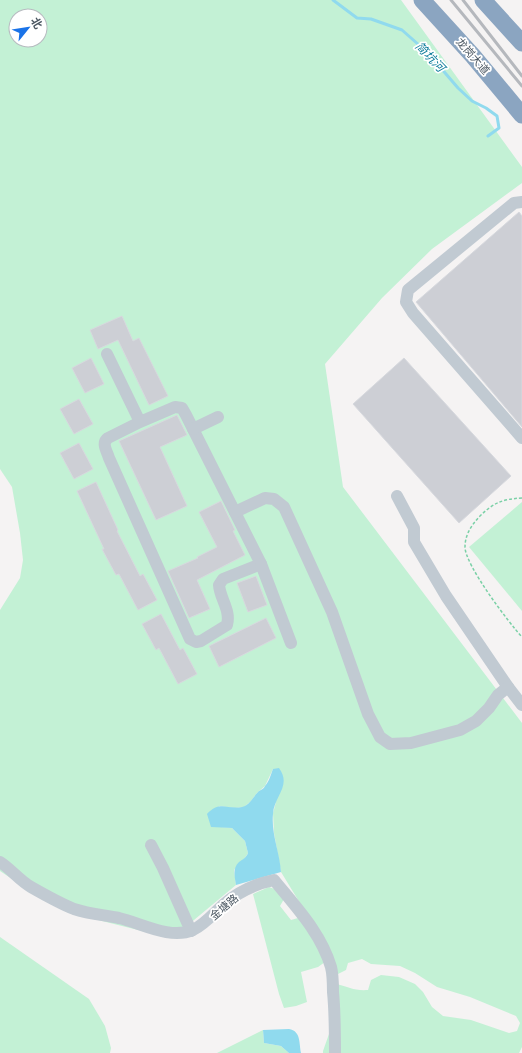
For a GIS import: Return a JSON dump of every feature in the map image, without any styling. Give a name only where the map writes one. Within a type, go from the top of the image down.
[{"type":"highway","name":"龙岗大道","points":[[422,0],[473,56],[522,114]]},
{"type":"highway","points":[[483,0],[522,43]]},
{"type":"street","points":[[522,202],[514,203],[408,290],[406,302],[413,313],[522,438]]},
{"type":"street","points":[[106,354],[140,422]]},
{"type":"street","points":[[261,564],[223,579],[219,585],[219,591],[228,610],[229,619],[227,625],[200,641],[196,642],[190,639],[115,473],[104,444],[105,440],[140,422],[175,407],[182,408],[261,564],[291,643]]},
{"type":"street","points":[[193,429],[218,417]]},
{"type":"street","points":[[397,496],[414,528],[414,542],[446,596],[522,705]]},
{"type":"street","points":[[235,512],[265,498],[274,499],[284,507],[332,612],[368,714],[380,737],[390,744],[411,742],[460,730],[476,721],[489,708],[498,695],[508,687]]},
{"type":"street","points":[[0,862],[30,886],[75,909],[125,920],[157,930],[176,933],[191,931],[151,845]]},
{"type":"street","name":"金塘路","points":[[191,931],[203,924],[224,904],[239,893],[261,883],[280,879],[322,944],[328,958],[331,969],[335,1014],[335,1053]]},
{"type":"path","points":[[522,498],[498,502],[483,513],[472,525],[467,535],[465,548],[469,561],[484,586],[522,638]]},
{"type":"green space","points":[[0,0],[401,0],[522,167],[522,183],[432,249],[382,298],[325,364],[343,487],[522,723],[522,1047],[519,1053],[323,1053],[329,1034],[336,984],[355,989],[368,990],[371,980],[381,975],[399,977],[415,984],[423,992],[432,1007],[443,1016],[471,1020],[509,1033],[517,1031],[520,1023],[516,1016],[470,997],[437,987],[415,973],[400,966],[371,964],[362,959],[348,963],[346,970],[336,975],[303,908],[281,872],[274,833],[273,813],[276,802],[273,769],[265,786],[244,807],[235,808],[219,806],[211,826],[232,828],[245,841],[248,853],[234,870],[236,885],[188,925],[158,935],[74,914],[30,891],[0,871],[0,610],[20,578],[23,560],[12,487],[0,469]]},
{"type":"green space","points":[[522,502],[522,611],[469,547]]},
{"type":"green space","points":[[269,887],[280,891],[284,899],[280,906],[291,920],[298,918],[309,929],[325,962],[318,967],[301,972],[307,1002],[296,1006],[284,1008],[253,894]]},
{"type":"green space","points":[[0,937],[89,999],[105,1026],[111,1048],[110,1053],[0,1053]]},
{"type":"green space","points":[[263,1030],[264,1043],[281,1046],[289,1053],[217,1053]]},
{"type":"water","points":[[279,768],[283,774],[284,780],[274,808],[273,821],[274,836],[281,872],[236,885],[234,873],[235,867],[248,853],[245,841],[232,828],[211,827],[207,814],[216,807],[220,806],[237,808],[247,805],[258,792],[263,789],[269,780],[273,769]]},
{"type":"water","points":[[289,1029],[296,1032],[298,1035],[301,1053],[289,1053],[281,1046],[264,1043],[263,1030]]},
{"type":"building","points":[[519,212],[522,216],[522,427],[416,302]]},
{"type":"building","points":[[122,316],[133,341],[139,338],[168,396],[149,405],[118,340],[98,349],[90,330]]},
{"type":"building","points":[[91,358],[104,384],[85,393],[72,368]]},
{"type":"building","points":[[404,358],[511,476],[459,523],[353,404]]},
{"type":"building","points":[[79,399],[93,424],[74,434],[60,409]]},
{"type":"building","points":[[177,415],[187,435],[160,447],[187,506],[156,520],[119,441]]},
{"type":"building","points":[[79,443],[93,469],[74,479],[60,453]]},
{"type":"building","points":[[96,482],[118,530],[117,531],[140,576],[143,574],[157,600],[138,610],[119,574],[116,575],[102,549],[104,549],[77,491]]},
{"type":"building","points":[[221,501],[235,530],[233,531],[245,555],[197,580],[210,609],[189,618],[168,571],[198,558],[197,557],[217,547],[199,512]]},
{"type":"building","points":[[256,576],[267,605],[248,612],[237,583]]},
{"type":"building","points":[[161,614],[180,650],[183,648],[197,674],[178,684],[159,648],[156,650],[142,624]]},
{"type":"building","points":[[266,618],[276,638],[219,667],[209,646]]},
{"type":"waterway","name":"简坑河","points":[[333,0],[357,18],[371,19],[402,30],[428,53],[458,88],[472,101],[486,108],[497,116],[499,128],[488,136]]},
{"type":"railway","points":[[451,0],[522,86]]},
{"type":"railway","points":[[463,0],[522,76]]}]
